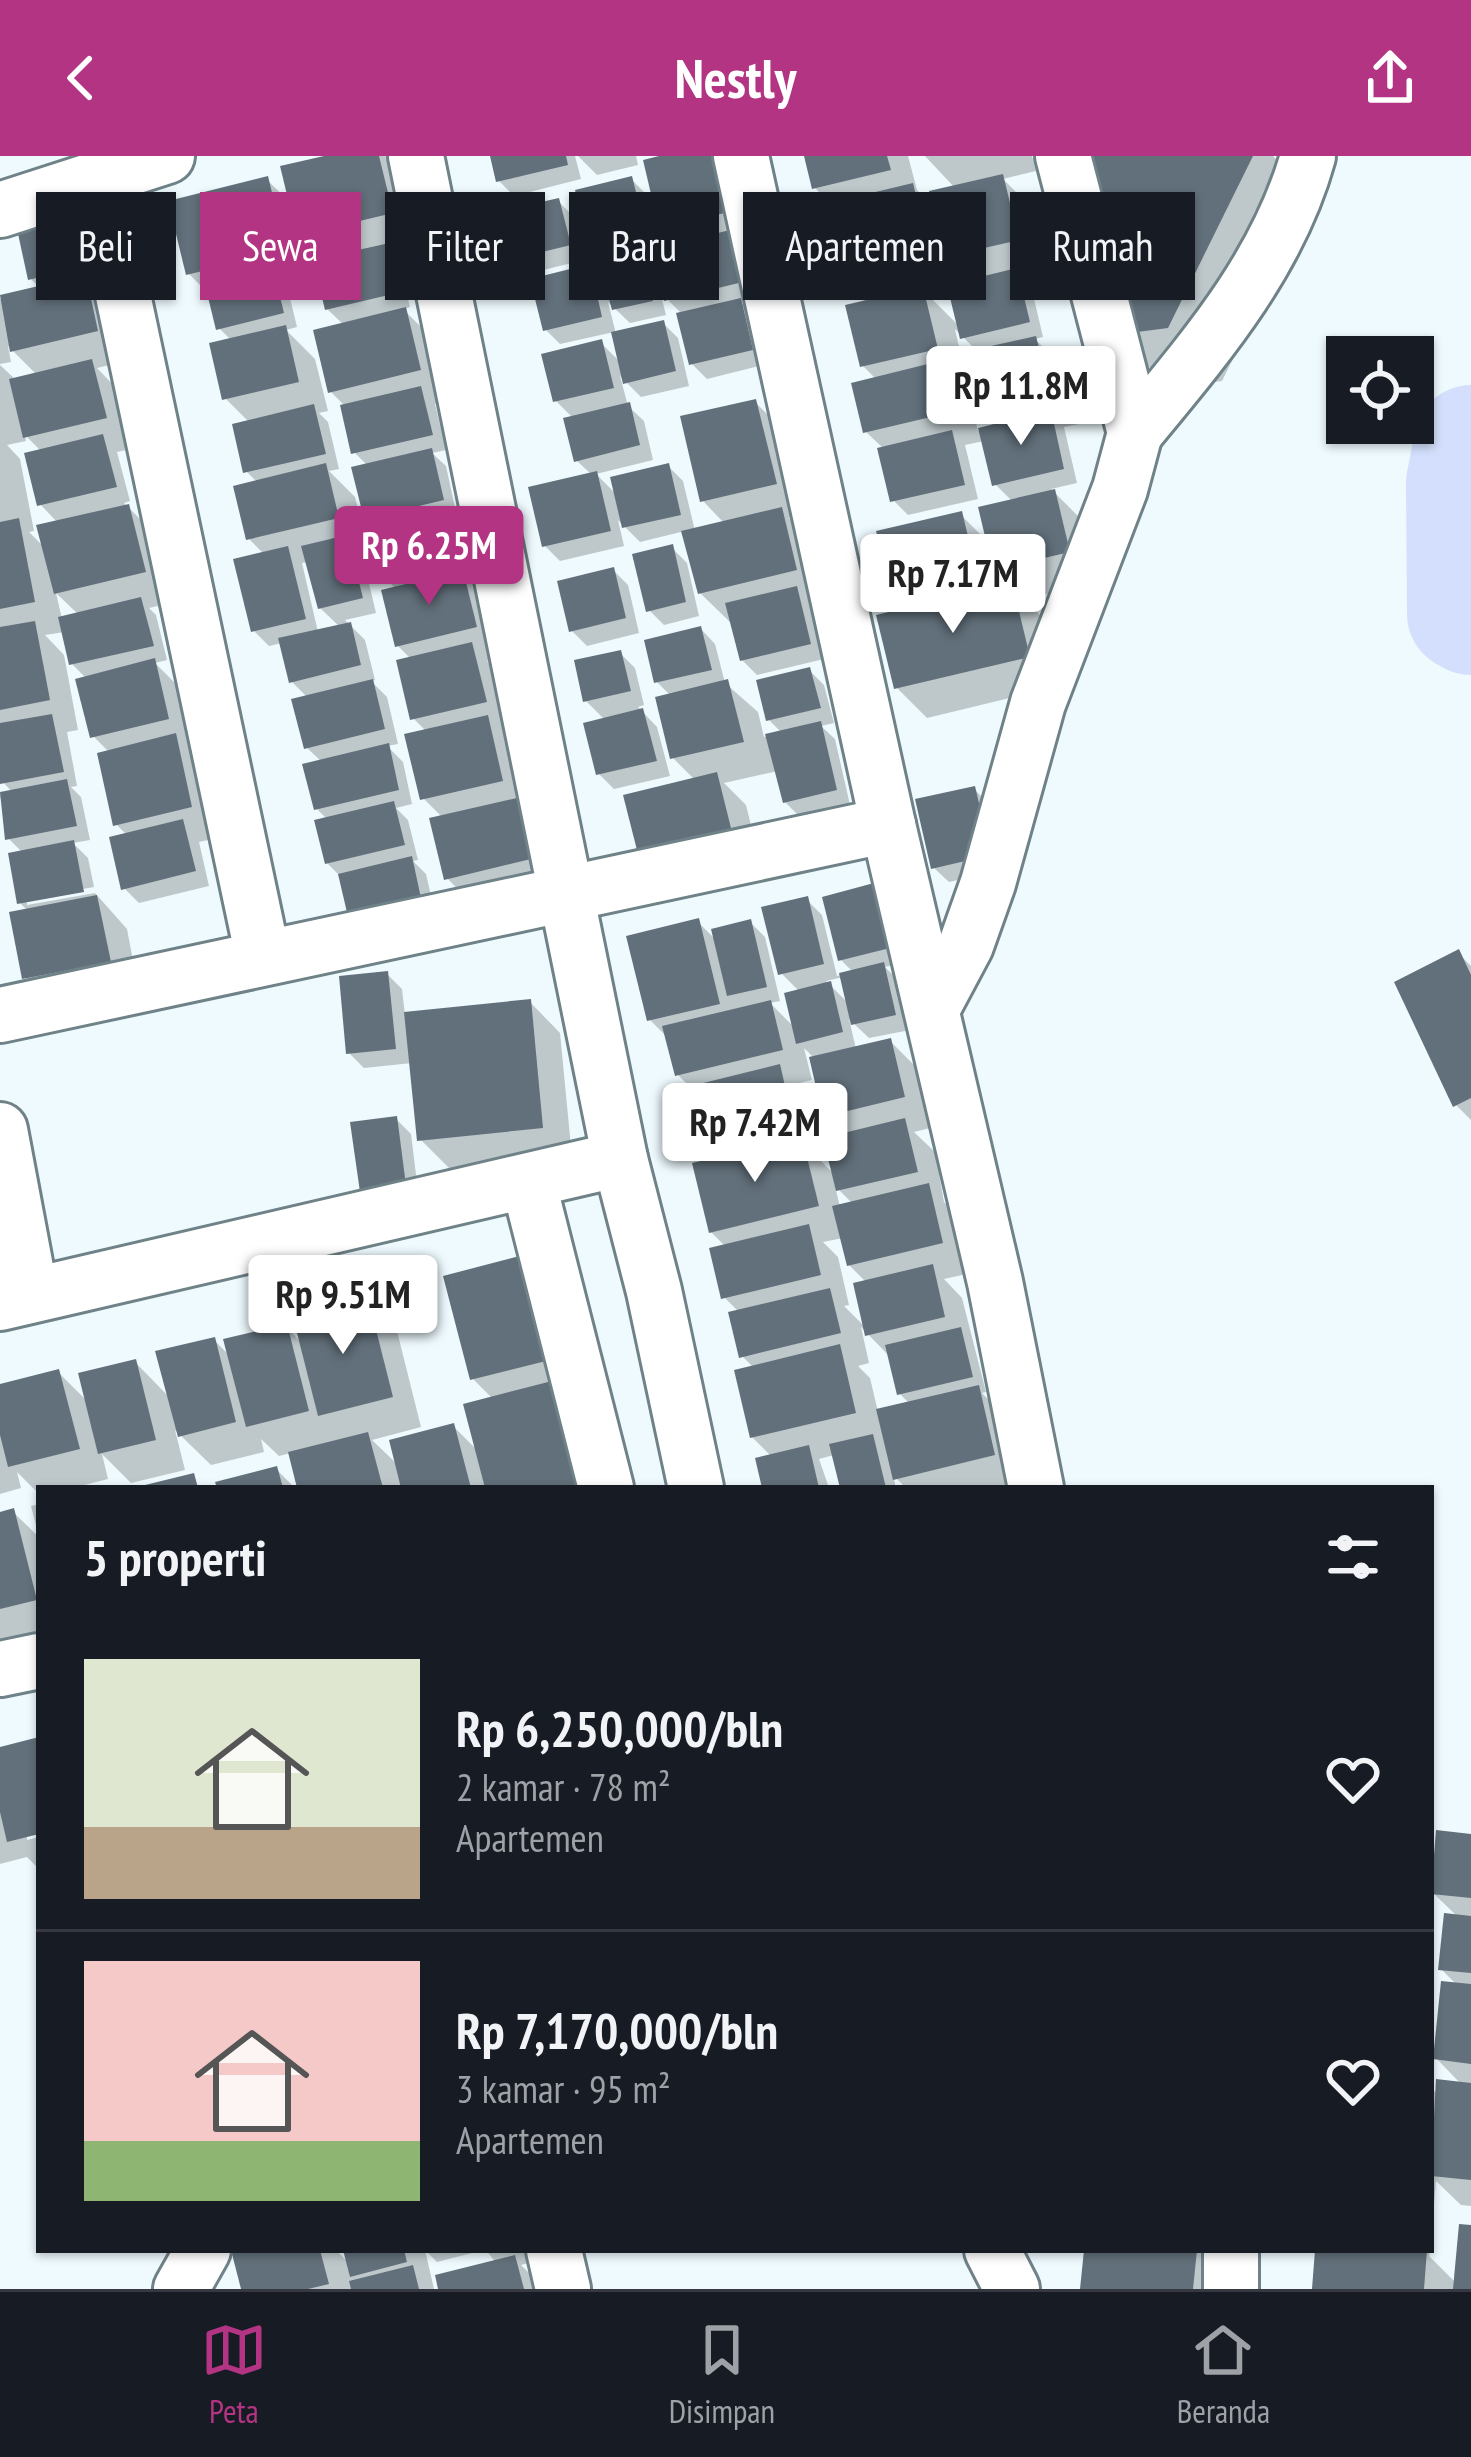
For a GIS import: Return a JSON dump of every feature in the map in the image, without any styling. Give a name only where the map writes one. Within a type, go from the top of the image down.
[{"type":"street","points":[[0,210],[167,156]]},
{"type":"street","points":[[416,156],[620,1159],[695,1485]]},
{"type":"street","points":[[741,156],[995,1282],[1035,1485]]},
{"type":"street","points":[[1063,156],[1135,433]]},
{"type":"street","points":[[932,1009],[973,925],[1038,703],[1120,490],[1135,433],[1226,323],[1294,206],[1308,156]]},
{"type":"street","points":[[98,177],[262,957]]},
{"type":"street","points":[[0,1015],[889,825]]},
{"type":"street","points":[[0,1130],[16,1299],[620,1159]]},
{"type":"street","points":[[528,1181],[605,1485]]},
{"type":"street","points":[[0,1669],[36,1661]]},
{"type":"street","points":[[181,2289],[201,2253]]},
{"type":"street","points":[[555,2253],[563,2289]]},
{"type":"street","points":[[994,2253],[1012,2289]]},
{"type":"street","points":[[1231,2253],[1231,2289]]},
{"type":"building","points":[[324,156],[379,156],[388,192],[385,215],[361,221],[361,192],[286,192],[280,166]]},
{"type":"building","points":[[490,156],[566,156],[568,165],[496,182]]},
{"type":"building","points":[[715,156],[729,212],[719,214],[719,192],[651,192],[643,160]]},
{"type":"building","points":[[804,156],[887,156],[891,170],[812,189]]},
{"type":"building","points":[[1074,156],[1253,156],[1195,273],[1195,192],[1082,192]]},
{"type":"building","points":[[1003,174],[1010,203],[1010,242],[986,248],[986,192],[929,191]]},
{"type":"building","points":[[268,176],[272,192],[204,192]]},
{"type":"building","points":[[632,176],[636,192],[575,192]]},
{"type":"building","points":[[913,183],[915,192],[875,192]]},
{"type":"building","points":[[200,193],[200,272],[186,275],[176,234],[176,199]]},
{"type":"building","points":[[559,198],[569,245],[545,251],[545,201]]},
{"type":"building","points":[[36,225],[36,278],[28,280],[17,229]]},
{"type":"building","points":[[730,230],[743,282],[719,288],[719,233]]},
{"type":"building","points":[[385,244],[385,296],[325,310],[323,300],[361,300],[361,249]]},
{"type":"building","points":[[569,269],[569,300],[598,300],[602,317],[543,331],[535,300],[545,300],[545,275]]},
{"type":"building","points":[[1010,270],[1010,300],[1025,300],[1030,322],[960,339],[951,300],[986,300],[986,276]]},
{"type":"building","points":[[36,287],[36,300],[91,300],[98,331],[10,352],[0,295]]},
{"type":"building","points":[[741,298],[753,350],[689,365],[676,313]]},
{"type":"building","points":[[209,300],[281,300],[284,313],[216,330]]},
{"type":"building","points":[[609,300],[653,301],[612,310]]},
{"type":"building","points":[[867,300],[926,300],[938,349],[860,367],[845,305]]},
{"type":"building","points":[[1106,300],[1182,300],[1168,328],[1114,335]]},
{"type":"building","points":[[406,307],[421,370],[328,393],[313,330]]},
{"type":"building","points":[[664,320],[676,371],[623,384],[611,332]]},
{"type":"building","points":[[286,325],[299,382],[222,400],[209,343]]},
{"type":"building","points":[[1036,336],[1050,394],[974,411],[960,353]]},
{"type":"building","points":[[602,339],[614,388],[553,402],[541,354]]},
{"type":"building","points":[[92,359],[107,418],[23,438],[9,379]]},
{"type":"building","points":[[940,361],[952,412],[863,433],[851,383]]},
{"type":"building","points":[[421,386],[433,435],[351,454],[340,405]]},
{"type":"building","points":[[756,399],[777,484],[700,502],[680,416]]},
{"type":"building","points":[[630,402],[640,445],[574,462],[563,418]]},
{"type":"building","points":[[314,404],[326,454],[243,473],[232,424]]},
{"type":"building","points":[[1051,410],[1064,469],[992,486],[978,428]]},
{"type":"building","points":[[952,430],[965,485],[890,502],[877,448]]},
{"type":"building","points":[[103,434],[117,487],[37,506],[24,453]]},
{"type":"building","points":[[432,448],[444,500],[364,519],[351,467]]},
{"type":"building","points":[[326,463],[339,518],[246,540],[233,486]]},
{"type":"building","points":[[669,463],[681,515],[622,528],[610,477]]},
{"type":"building","points":[[597,471],[611,531],[542,547],[528,487]]},
{"type":"building","points":[[1055,489],[1070,552],[993,570],[978,507]]},
{"type":"building","points":[[129,504],[146,572],[54,594],[36,525]]},
{"type":"building","points":[[782,507],[797,570],[698,594],[681,531]]},
{"type":"building","points":[[459,510],[470,557],[381,578],[370,531]]},
{"type":"building","points":[[962,511],[977,575],[892,595],[876,531]]},
{"type":"building","points":[[19,518],[35,602],[0,609],[0,522]]},
{"type":"building","points":[[347,535],[363,598],[318,609],[301,546]]},
{"type":"building","points":[[673,544],[686,602],[646,612],[632,554]]},
{"type":"building","points":[[288,546],[306,619],[251,632],[233,559]]},
{"type":"building","points":[[614,567],[626,618],[569,632],[557,581]]},
{"type":"building","points":[[463,570],[477,627],[395,647],[381,590]]},
{"type":"building","points":[[1012,582],[1030,657],[894,689],[876,615]]},
{"type":"building","points":[[797,586],[811,644],[740,661],[725,603]]},
{"type":"building","points":[[141,597],[154,646],[69,665],[58,617]]},
{"type":"building","points":[[35,621],[50,700],[0,710],[0,627]]},
{"type":"building","points":[[351,622],[361,665],[289,683],[278,638]]},
{"type":"building","points":[[701,626],[712,670],[654,683],[644,640]]},
{"type":"building","points":[[472,642],[487,702],[410,720],[396,660]]},
{"type":"building","points":[[621,650],[631,691],[583,702],[574,660]]},
{"type":"building","points":[[155,658],[169,719],[90,738],[75,679]]},
{"type":"building","points":[[810,667],[821,708],[766,721],[756,680]]},
{"type":"building","points":[[373,679],[385,729],[304,749],[291,699]]},
{"type":"building","points":[[728,679],[744,742],[670,759],[655,697]]},
{"type":"building","points":[[643,708],[657,761],[596,775],[583,723]]},
{"type":"building","points":[[52,714],[64,772],[0,784],[0,723]]},
{"type":"building","points":[[488,715],[503,781],[420,800],[404,734]]},
{"type":"building","points":[[821,721],[837,790],[783,803],[765,734]]},
{"type":"building","points":[[176,733],[192,807],[113,826],[97,753]]},
{"type":"building","points":[[389,743],[399,790],[314,810],[302,764]]},
{"type":"building","points":[[717,772],[734,840],[640,862],[623,795]]},
{"type":"building","points":[[67,779],[77,826],[5,840],[0,792]]},
{"type":"building","points":[[975,786],[991,855],[931,869],[915,799]]},
{"type":"building","points":[[517,798],[531,859],[444,880],[429,818]]},
{"type":"building","points":[[394,801],[405,845],[325,864],[314,820]]},
{"type":"building","points":[[183,819],[196,871],[121,890],[109,837]]},
{"type":"building","points":[[74,840],[84,892],[17,904],[8,853]]},
{"type":"building","points":[[412,856],[422,903],[349,921],[338,874]]},
{"type":"building","points":[[874,883],[890,948],[838,961],[822,897]]},
{"type":"building","points":[[97,895],[111,962],[22,979],[9,912]]},
{"type":"building","points":[[808,896],[824,964],[778,975],[761,907]]},
{"type":"building","points":[[699,918],[720,1004],[647,1021],[626,936]]},
{"type":"building","points":[[751,919],[767,987],[727,996],[711,929]]},
{"type":"building","points":[[1459,949],[1471,975],[1471,1098],[1453,1107],[1394,982]]},
{"type":"building","points":[[884,962],[896,1015],[851,1025],[839,973]]},
{"type":"building","points":[[388,971],[396,1049],[346,1054],[339,976]]},
{"type":"building","points":[[831,981],[843,1032],[796,1044],[784,993]]},
{"type":"building","points":[[531,999],[543,1128],[417,1141],[404,1012]]},
{"type":"building","points":[[771,1000],[783,1050],[675,1076],[662,1026]]},
{"type":"building","points":[[891,1038],[905,1097],[823,1117],[809,1057]]},
{"type":"building","points":[[780,1064],[794,1126],[691,1151],[675,1090]]},
{"type":"building","points":[[397,1116],[407,1193],[361,1199],[350,1122]]},
{"type":"building","points":[[905,1118],[918,1172],[836,1191],[823,1138]]},
{"type":"building","points":[[802,1137],[819,1206],[709,1233],[692,1163]]},
{"type":"building","points":[[929,1183],[943,1243],[847,1266],[832,1206]]},
{"type":"building","points":[[809,1224],[821,1275],[721,1299],[709,1248]]},
{"type":"building","points":[[531,1253],[558,1358],[470,1380],[443,1276]]},
{"type":"building","points":[[933,1264],[945,1317],[865,1336],[853,1283]]},
{"type":"building","points":[[830,1288],[841,1333],[739,1358],[728,1312]]},
{"type":"building","points":[[368,1298],[393,1397],[318,1416],[293,1317]]},
{"type":"building","points":[[287,1324],[309,1411],[246,1427],[223,1339]]},
{"type":"building","points":[[961,1327],[973,1377],[897,1395],[885,1345]]},
{"type":"building","points":[[215,1337],[236,1422],[178,1437],[155,1351]]},
{"type":"building","points":[[840,1344],[856,1413],[750,1438],[734,1370]]},
{"type":"building","points":[[136,1359],[156,1440],[98,1454],[78,1373]]},
{"type":"building","points":[[59,1369],[80,1449],[8,1467],[0,1435],[0,1384]]},
{"type":"building","points":[[552,1381],[578,1485],[484,1485],[463,1404]]},
{"type":"building","points":[[979,1385],[995,1455],[893,1480],[876,1409]]},
{"type":"building","points":[[454,1423],[470,1485],[400,1485],[389,1440]]},
{"type":"building","points":[[368,1432],[382,1485],[296,1485],[288,1452]]},
{"type":"building","points":[[873,1434],[885,1485],[839,1485],[829,1444]]},
{"type":"building","points":[[809,1445],[818,1485],[761,1485],[755,1458]]},
{"type":"building","points":[[277,1466],[282,1485],[216,1485]]},
{"type":"building","points":[[194,1473],[197,1485],[145,1485]]},
{"type":"building","points":[[14,1508],[36,1600],[0,1609],[0,1512]]},
{"type":"building","points":[[36,1738],[36,1835],[7,1842],[0,1812],[0,1747]]},
{"type":"building","points":[[1436,1830],[1471,1834],[1471,1898],[1434,1894]]},
{"type":"building","points":[[1444,1913],[1471,1916],[1471,1973],[1438,1970]]},
{"type":"building","points":[[1441,1981],[1471,1984],[1471,2064],[1434,2059]]},
{"type":"building","points":[[1436,2079],[1471,2083],[1471,2180],[1434,2176]]},
{"type":"building","points":[[1459,2224],[1471,2225],[1471,2289],[1453,2289]]},
{"type":"building","points":[[232,2253],[321,2253],[329,2284],[308,2289],[241,2289]]},
{"type":"building","points":[[344,2253],[405,2253],[407,2262],[350,2277]]},
{"type":"building","points":[[1084,2253],[1197,2253],[1193,2289],[1080,2289]]},
{"type":"building","points":[[1315,2253],[1427,2253],[1424,2289],[1312,2289]]},
{"type":"building","points":[[515,2255],[524,2289],[438,2289],[435,2275]]},
{"type":"building","points":[[413,2265],[419,2289],[351,2289],[349,2281]]},
{"type":"waterway","points":[[1471,442],[1463,483],[1464,614],[1471,618]]}]
